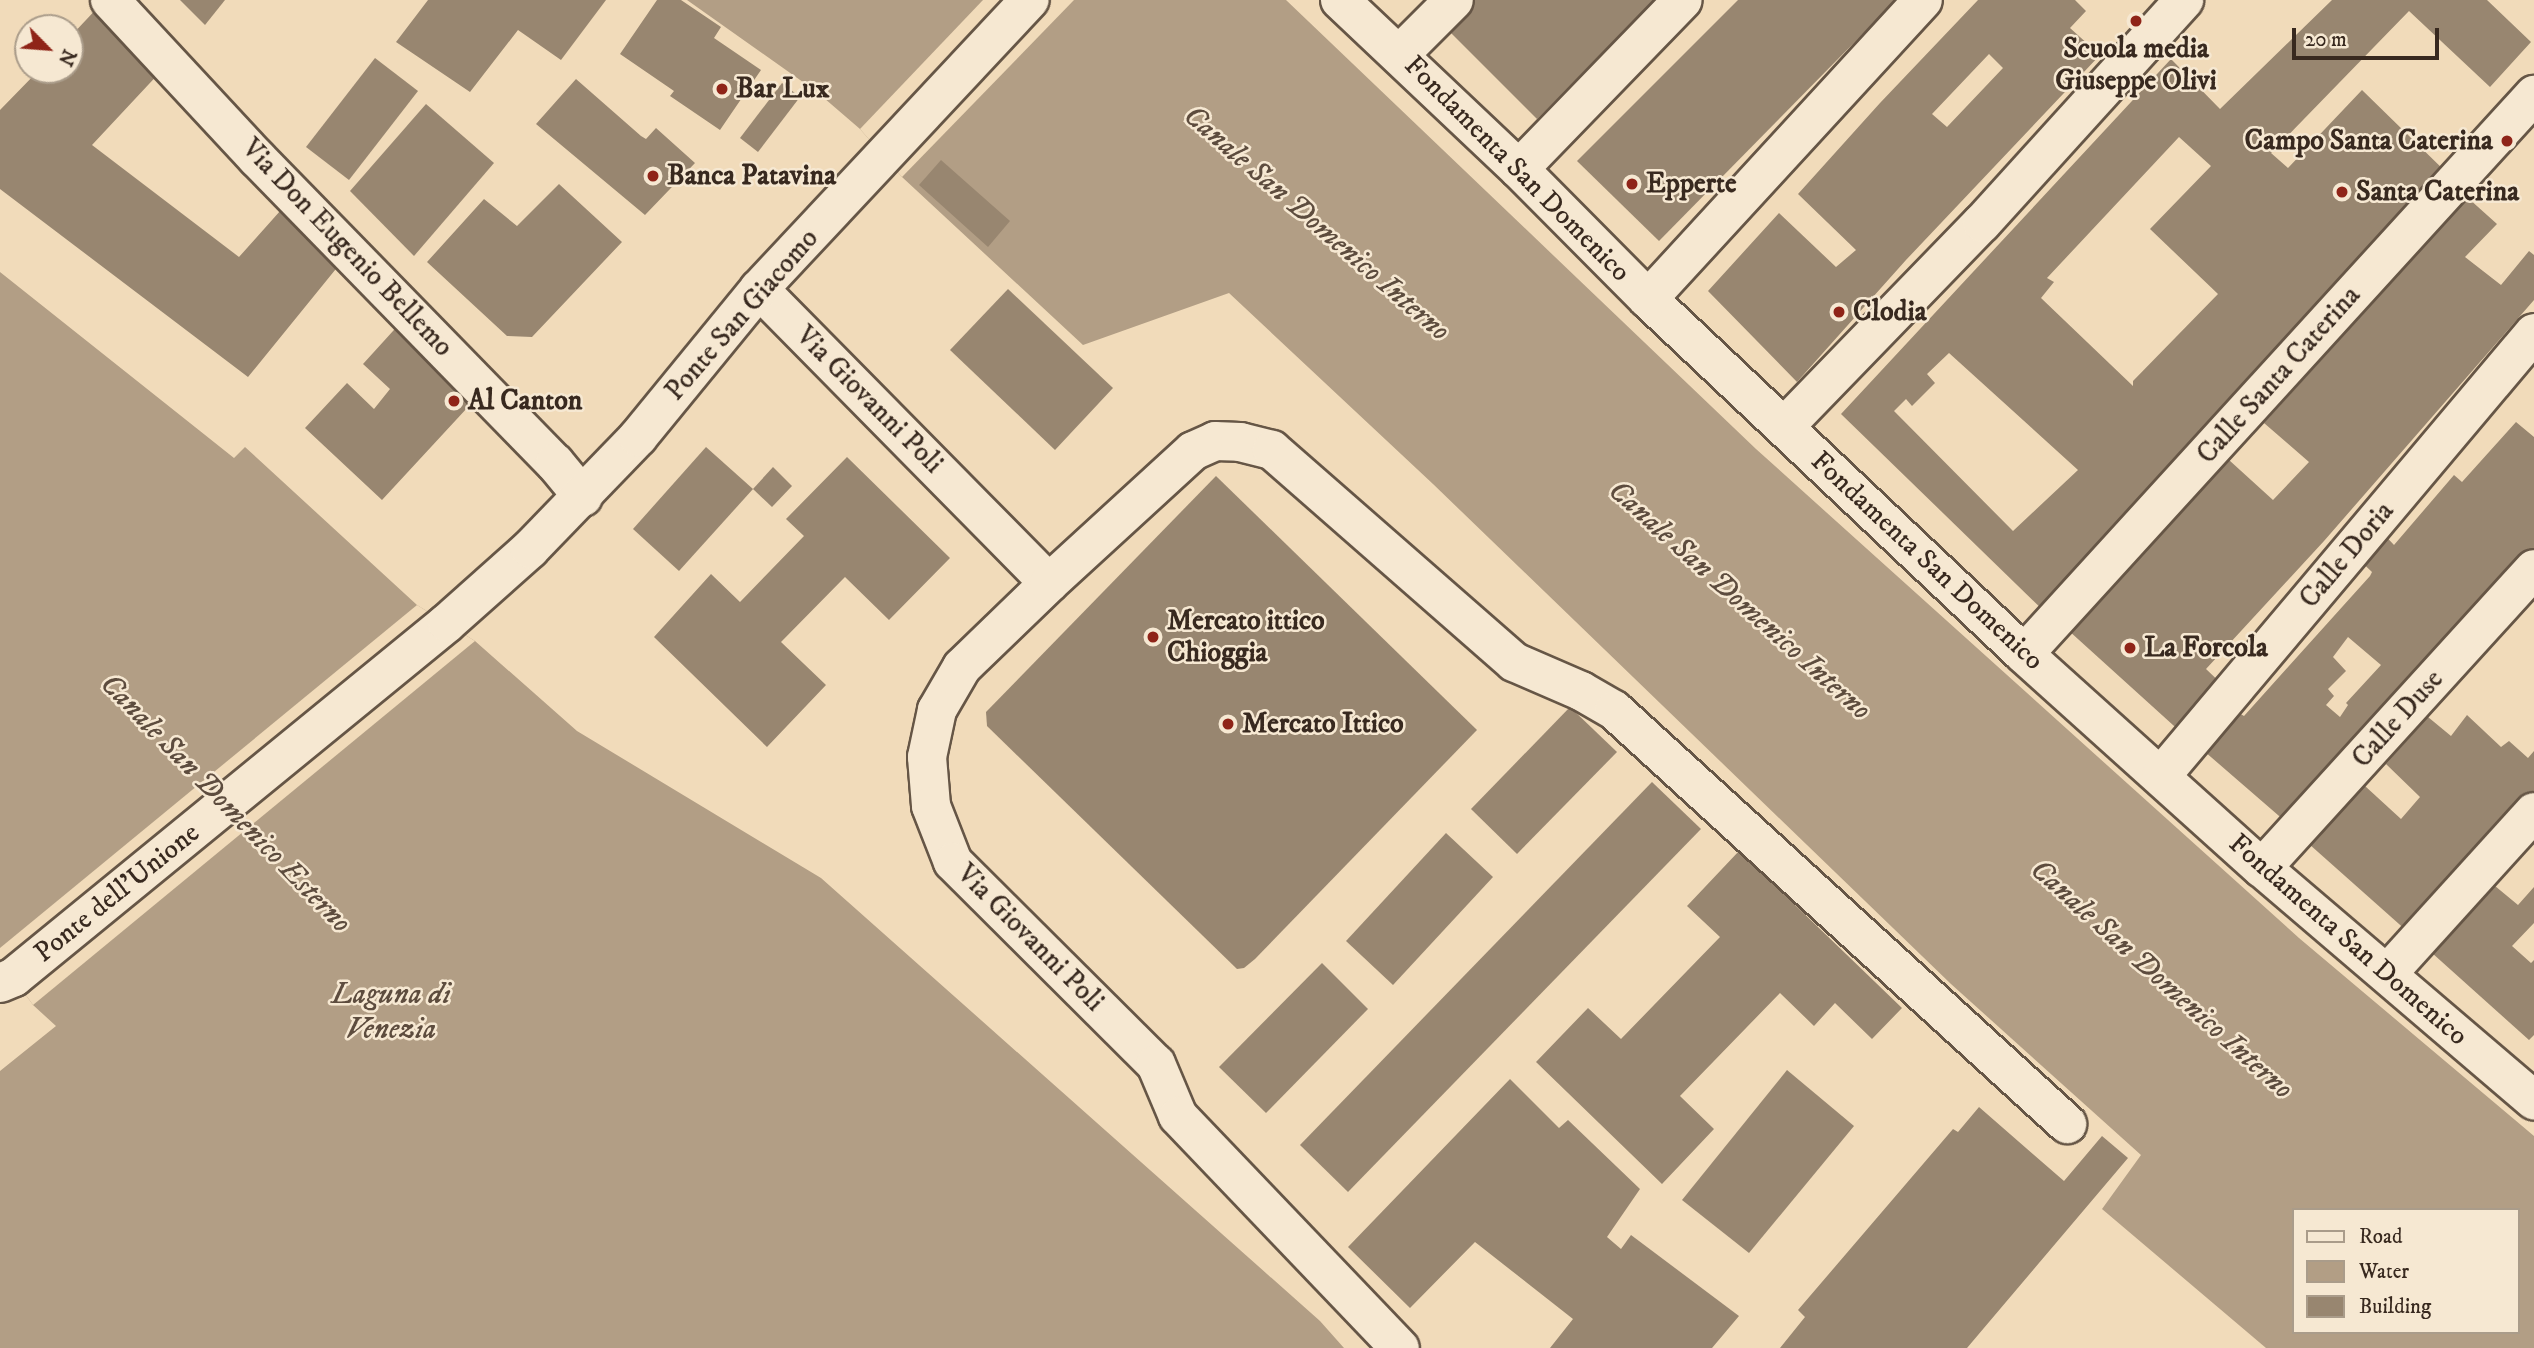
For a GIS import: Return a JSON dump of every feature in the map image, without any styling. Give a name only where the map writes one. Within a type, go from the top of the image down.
[{"type":"street","name":"Via Don Eugenio Bellemo","points":[[110,0],[257,158],[555,463],[583,497]]},
{"type":"street","name":"Ponte San Giacomo","points":[[447,623],[530,549],[583,497],[638,438],[759,289],[1029,0]]},
{"type":"street","name":"Fondamenta San Domenico","points":[[1340,0],[1519,169],[1648,299],[2024,654],[2262,869],[2528,1083]]},
{"type":"street","points":[[1400,54],[1454,0]]},
{"type":"street","points":[[1519,169],[1683,0]]},
{"type":"street","points":[[1648,299],[1923,0]]},
{"type":"street","points":[[1784,427],[1982,223],[2184,0]]},
{"type":"street","name":"Calle Santa Caterina","points":[[2024,654],[2530,108]]},
{"type":"street","name":"Via Giovanni Poli","points":[[759,289],[1049,583],[962,667],[937,710],[927,757],[931,806],[953,862],[1156,1064],[1178,1115],[1400,1348]]},
{"type":"street","name":"Calle Doria","points":[[2161,776],[2534,333]]},
{"type":"street","points":[[1049,583],[1193,451],[1215,441],[1240,442],[1272,450],[1514,662],[1581,691],[1614,710],[2067,1124]]},
{"type":"street","name":"Calle Duse","points":[[2262,869],[2534,569]]},
{"type":"street","name":"Ponte dell'Unione","points":[[7,980],[447,623]]},
{"type":"street","points":[[2388,973],[2534,812]]},
{"type":"water","name":"Canale San Domenico Interno","points":[[687,0],[1286,0],[1756,449],[2299,938],[2534,1136],[2534,1348],[2266,1348],[2102,1209],[2141,1155],[1951,984],[1433,484],[1229,293],[1083,345],[902,177],[860,129],[817,92]]},
{"type":"water","name":"Laguna di Venezia","points":[[0,272],[234,458],[245,447],[417,605],[475,641],[577,731],[821,878],[1320,1321],[1344,1348],[0,1348],[0,1071],[56,1026],[33,1005],[0,959]]},
{"type":"pier","points":[[983,0],[1074,0],[902,177],[860,129]]},
{"type":"pier","points":[[417,605],[475,641],[33,1005],[0,959],[0,948]]},
{"type":"building","points":[[180,0],[225,0],[205,25]]},
{"type":"building","points":[[428,0],[606,0],[561,60],[518,30],[470,92],[396,42]]},
{"type":"building","points":[[657,0],[681,0],[721,27],[714,38],[761,70],[720,130],[670,96],[674,91],[620,54]]},
{"type":"building","points":[[1462,0],[1654,0],[1537,119],[1439,21]]},
{"type":"building","points":[[1738,0],[1896,0],[1659,241],[1577,161]]},
{"type":"building","points":[[1978,0],[2075,0],[2086,11],[2070,28],[2100,55],[1906,260],[1797,382],[1708,291],[1779,213],[1836,267],[1856,250],[1798,194]],"holes":[[[1989,54],[2003,68],[1947,127],[1932,114]]]},
{"type":"building","points":[[2332,0],[2487,0],[2531,42],[2490,87],[2409,11],[2271,153],[2288,168],[2362,90],[2449,175],[2047,614],[1841,414],[2171,59],[2220,109]],"holes":[[[2179,137],[2211,166],[2150,229],[2218,294],[2133,381],[2133,386],[2041,298],[2054,282],[2047,278]],[[1949,353],[2078,470],[2013,531],[1894,411],[1906,399],[1912,406],[1935,383],[1927,374]]]},
{"type":"building","points":[[101,4],[163,69],[92,145],[239,257],[289,201],[344,259],[248,377],[0,189],[0,110],[25,84],[84,84],[84,22]]},
{"type":"building","points":[[375,58],[418,91],[349,180],[306,147]]},
{"type":"building","points":[[576,79],[641,136],[646,139],[656,128],[695,163],[645,215],[536,124]]},
{"type":"building","points":[[782,83],[800,97],[758,152],[740,138]]},
{"type":"building","points":[[426,104],[494,163],[414,256],[350,191]]},
{"type":"building","points":[[941,160],[1010,221],[988,247],[919,185]]},
{"type":"building","points":[[559,184],[622,242],[532,337],[507,336],[427,262],[484,199],[517,226]]},
{"type":"building","points":[[2468,198],[2497,224],[2465,257],[2501,285],[2529,251],[2534,255],[2534,300],[2324,541],[2206,669],[2227,689],[2184,735],[2068,630],[2229,460],[2273,500],[2309,462],[2264,423]]},
{"type":"building","points":[[1008,289],[1113,388],[1055,450],[950,350]]},
{"type":"building","points":[[403,320],[467,377],[468,407],[382,500],[305,428],[347,383],[374,409],[390,389],[363,364]]},
{"type":"building","points":[[2516,422],[2534,437],[2534,550],[2286,822],[2204,751],[2239,713],[2244,716],[2370,576],[2372,572],[2353,554],[2378,528],[2394,545],[2454,475],[2462,482]],"holes":[[[2348,637],[2381,665],[2346,703],[2348,705],[2340,717],[2326,705],[2334,696],[2328,689],[2346,671],[2333,657]]]},
{"type":"building","points":[[706,447],[753,489],[679,571],[633,529]]},
{"type":"building","points":[[847,457],[950,558],[889,620],[845,577],[781,642],[826,685],[767,747],[654,637],[711,574],[740,602],[804,536],[786,519]]},
{"type":"building","points":[[773,467],[792,486],[772,507],[753,489]]},
{"type":"building","points":[[1216,476],[1477,730],[1255,959],[1244,968],[1237,969],[987,726],[986,712]]},
{"type":"building","points":[[1570,707],[1617,752],[1517,854],[1471,809]]},
{"type":"building","points":[[2467,715],[2501,747],[2509,741],[2528,758],[2534,751],[2534,791],[2408,932],[2309,844],[2365,786],[2401,819],[2420,797],[2386,764],[2428,717],[2451,736]]},
{"type":"building","points":[[1652,782],[1701,829],[1348,1192],[1300,1145]]},
{"type":"building","points":[[1446,833],[1493,877],[1393,985],[1346,941]]},
{"type":"building","points":[[1739,851],[1902,1008],[1872,1039],[1835,1003],[1814,1026],[1780,993],[1680,1096],[1714,1129],[1662,1184],[1536,1062],[1588,1008],[1621,1039],[1720,937],[1687,906]]},
{"type":"building","points":[[2489,881],[2518,905],[2534,887],[2534,923],[2512,946],[2531,963],[2534,960],[2534,1035],[2529,1040],[2422,944],[2453,929],[2475,908],[2470,904]]},
{"type":"building","points":[[1322,963],[1368,1009],[1266,1113],[1219,1067]]},
{"type":"building","points":[[1787,1070],[1854,1126],[1749,1253],[1682,1200]]},
{"type":"building","points":[[1510,1079],[1559,1128],[1568,1120],[1640,1189],[1607,1237],[1621,1249],[1631,1235],[1739,1316],[1712,1348],[1550,1348],[1573,1319],[1475,1242],[1410,1308],[1348,1247]]},
{"type":"building","points":[[1979,1107],[2064,1181],[2102,1136],[2128,1158],[1967,1348],[1780,1348],[1805,1317],[1798,1310],[1953,1129],[1958,1132]]},
{"type":"place","name":"Scuola media Giuseppe Olivi","points":[[2136,21]]},
{"type":"place","name":"Bar Lux","points":[[722,89]]},
{"type":"place","name":"Campo Santa Caterina","points":[[2507,141]]},
{"type":"place","name":"Banca Patavina","points":[[653,176]]},
{"type":"place","name":"Epperte","points":[[1632,184]]},
{"type":"place","name":"Santa Caterina","points":[[2342,192]]},
{"type":"place","name":"Clodia","points":[[1839,312]]},
{"type":"place","name":"Al Canton","points":[[454,401]]},
{"type":"place","name":"Mercato ittico Chioggia","points":[[1153,637]]},
{"type":"place","name":"La Forcola","points":[[2130,648]]},
{"type":"place","name":"Mercato Ittico","points":[[1228,724]]},
{"type":"water label","name":"Canale San Domenico Esterno","points":[[225,804]]}]
